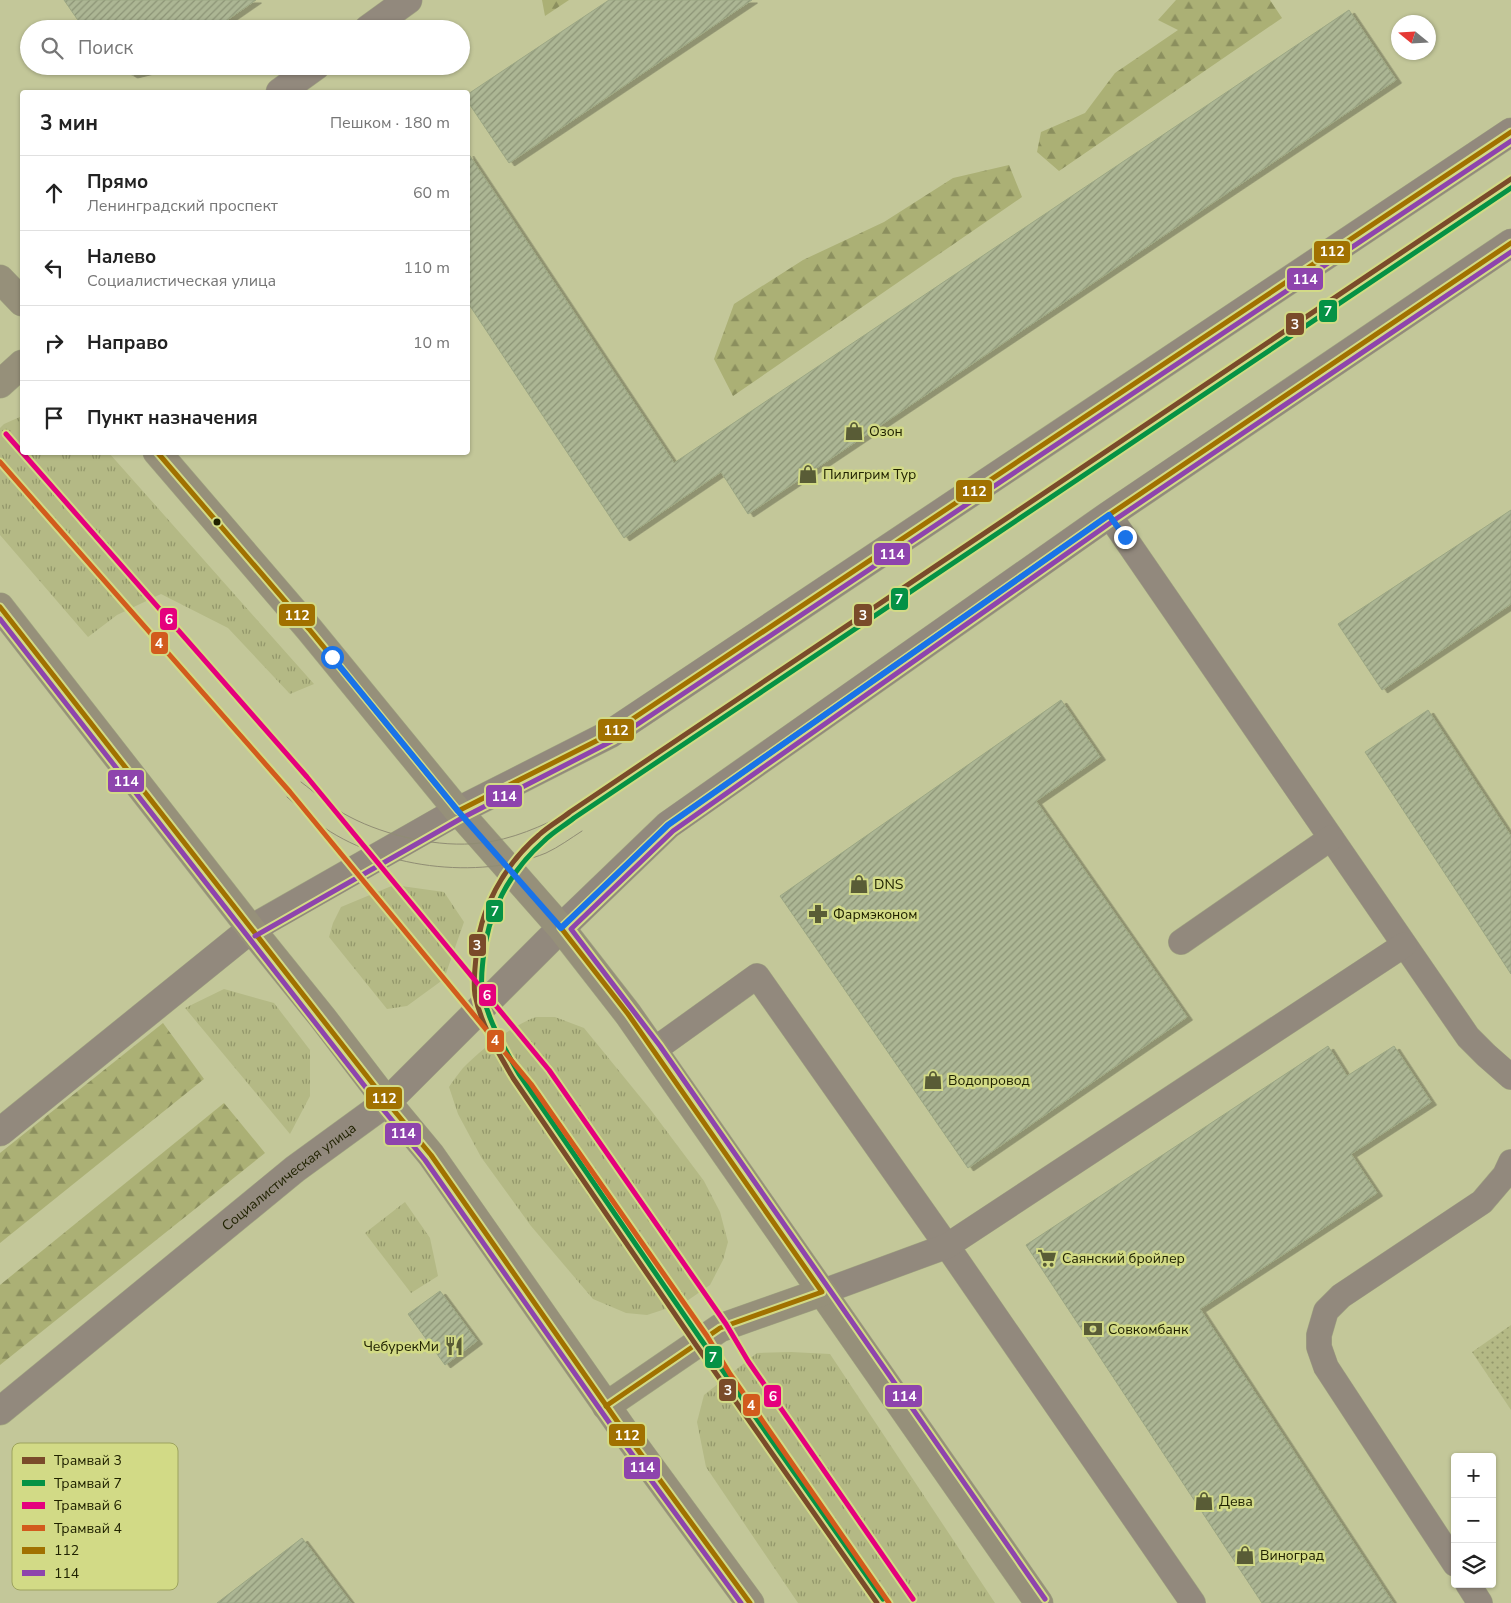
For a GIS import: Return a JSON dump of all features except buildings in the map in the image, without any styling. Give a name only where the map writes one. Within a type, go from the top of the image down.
[{"type":"main road","points":[[0,384],[20,366]]},
{"type":"main road","points":[[160,455],[309,629],[458,811],[561,928],[628,1014],[1039,1603]]},
{"type":"main road","points":[[0,607],[387,1102],[431,1155],[606,1406],[750,1603]]},
{"type":"main road","points":[[606,1406],[720,1328],[822,1292]]},
{"type":"street","points":[[380,20],[408,0]]},
{"type":"street","points":[[283,90],[304,75]]},
{"type":"street","points":[[0,1132],[251,929],[458,811],[610,734],[1511,132]]},
{"type":"street","name":"Социалистическая улица","points":[[0,1411],[295,1169],[387,1102],[561,928],[668,825],[1109,515],[1511,243]]},
{"type":"lane","points":[[1109,515],[1468,1037],[1511,1077]]},
{"type":"lane","points":[[1181,942],[1331,838]]},
{"type":"lane","points":[[822,1292],[947,1246],[1404,945]]},
{"type":"lane","points":[[654,1050],[757,976],[947,1246],[1193,1603]]},
{"type":"lane","points":[[1451,1558],[1326,1366],[1319,1347],[1319,1334],[1326,1311],[1341,1296],[1482,1202],[1505,1175],[1511,1162]]},
{"type":"lane","points":[[1471,1588],[1480,1603]]},
{"type":"green space","points":[[542,0],[569,0],[545,16]]},
{"type":"green space","points":[[1176,0],[1270,0],[1282,18],[1059,171],[1037,152],[1041,132],[1085,113],[1115,73],[1178,30],[1158,20]]},
{"type":"green space","points":[[1009,165],[1022,197],[733,396],[714,359],[734,304],[803,260],[884,222],[953,178]]},
{"type":"green space","points":[[20,417],[20,455],[111,455],[314,684],[290,694],[228,628],[161,594],[117,615],[88,637],[0,535],[0,428],[4,424]]},
{"type":"green space","points":[[394,885],[444,892],[464,922],[444,979],[407,1006],[387,1009],[329,937],[341,907]]},
{"type":"green space","points":[[224,989],[274,1003],[310,1050],[310,1096],[290,1134],[185,1008]]},
{"type":"green space","points":[[536,1017],[555,1017],[584,1028],[650,1109],[704,1181],[720,1212],[728,1242],[723,1260],[710,1285],[684,1303],[647,1315],[626,1313],[593,1299],[531,1226],[481,1157],[458,1114],[449,1087],[461,1070],[497,1039]]},
{"type":"green space","points":[[163,1023],[204,1079],[0,1243],[0,1153]]},
{"type":"green space","points":[[224,1103],[265,1153],[0,1365],[0,1285]]},
{"type":"green space","points":[[405,1202],[430,1238],[438,1276],[411,1293],[365,1233]]},
{"type":"green space","points":[[1511,1325],[1511,1410],[1472,1352]]},
{"type":"green space","points":[[757,1353],[830,1354],[995,1603],[798,1603],[706,1467],[697,1422],[704,1395]]},
{"type":"tram line","name":"3","points":[[877,1603],[696,1345],[513,1078],[496,1048],[481,1017],[474,990],[478,939],[488,906],[504,874],[526,847],[570,812],[1511,179]]},
{"type":"tram line","name":"7","points":[[883,1599],[702,1341],[519,1074],[493,1026],[482,991],[481,982],[485,943],[495,910],[510,880],[531,853],[547,838],[574,818],[1511,188]]},
{"type":"tram line","name":"6","points":[[6,434],[20,450]]},
{"type":"tram line","name":"6","points":[[24,455],[307,777],[549,1070],[726,1324],[748,1361],[913,1599]]},
{"type":"tram line","name":"4","points":[[0,462],[290,792],[531,1084],[707,1336],[730,1374],[889,1603]]},
{"type":"tram line","points":[[301,782],[325,801],[364,824],[396,835],[448,844],[480,843],[504,839],[538,827],[570,812]]},
{"type":"tram line","points":[[287,797],[311,818],[343,839],[370,851],[399,860],[430,865],[460,868],[519,862],[546,853],[582,831]]},
{"type":"transit line","name":"112","points":[[160,455],[309,629],[458,811],[610,734],[1511,132]]},
{"type":"transit line","name":"114","points":[[255,936],[462,818],[614,740],[1511,141]]},
{"type":"transit line","name":"112","points":[[606,1406],[720,1328],[822,1292],[628,1014],[561,928],[668,825],[1109,515],[1511,243]]},
{"type":"transit line","name":"114","points":[[1045,1599],[660,1046],[571,929],[673,831],[1113,521],[1511,252]]},
{"type":"transit line","name":"112","points":[[0,607],[387,1102],[431,1155],[624,1431],[750,1603]]},
{"type":"transit line","name":"114","points":[[0,619],[381,1107],[425,1160],[618,1435],[741,1603]]},
{"type":"place","name":"Озон","points":[[854,431]]},
{"type":"place","name":"Пилигрим Тур","points":[[808,474]]},
{"type":"place","name":"DNS","points":[[859,884]]},
{"type":"place","name":"Фармэконом","points":[[818,914]]},
{"type":"place","name":"Водопровод","points":[[933,1080]]},
{"type":"place","name":"Саянский бройлер","points":[[1047,1258]]},
{"type":"place","name":"Совкомбанк","points":[[1093,1329]]},
{"type":"place","name":"ЧебурекМи","points":[[454,1346]]},
{"type":"place","name":"Дева","points":[[1204,1501]]},
{"type":"place","name":"Виноград","points":[[1245,1555]]},
{"type":"route","points":[[332,657],[458,811],[561,928],[668,825],[1109,515],[1125,537]]}]
